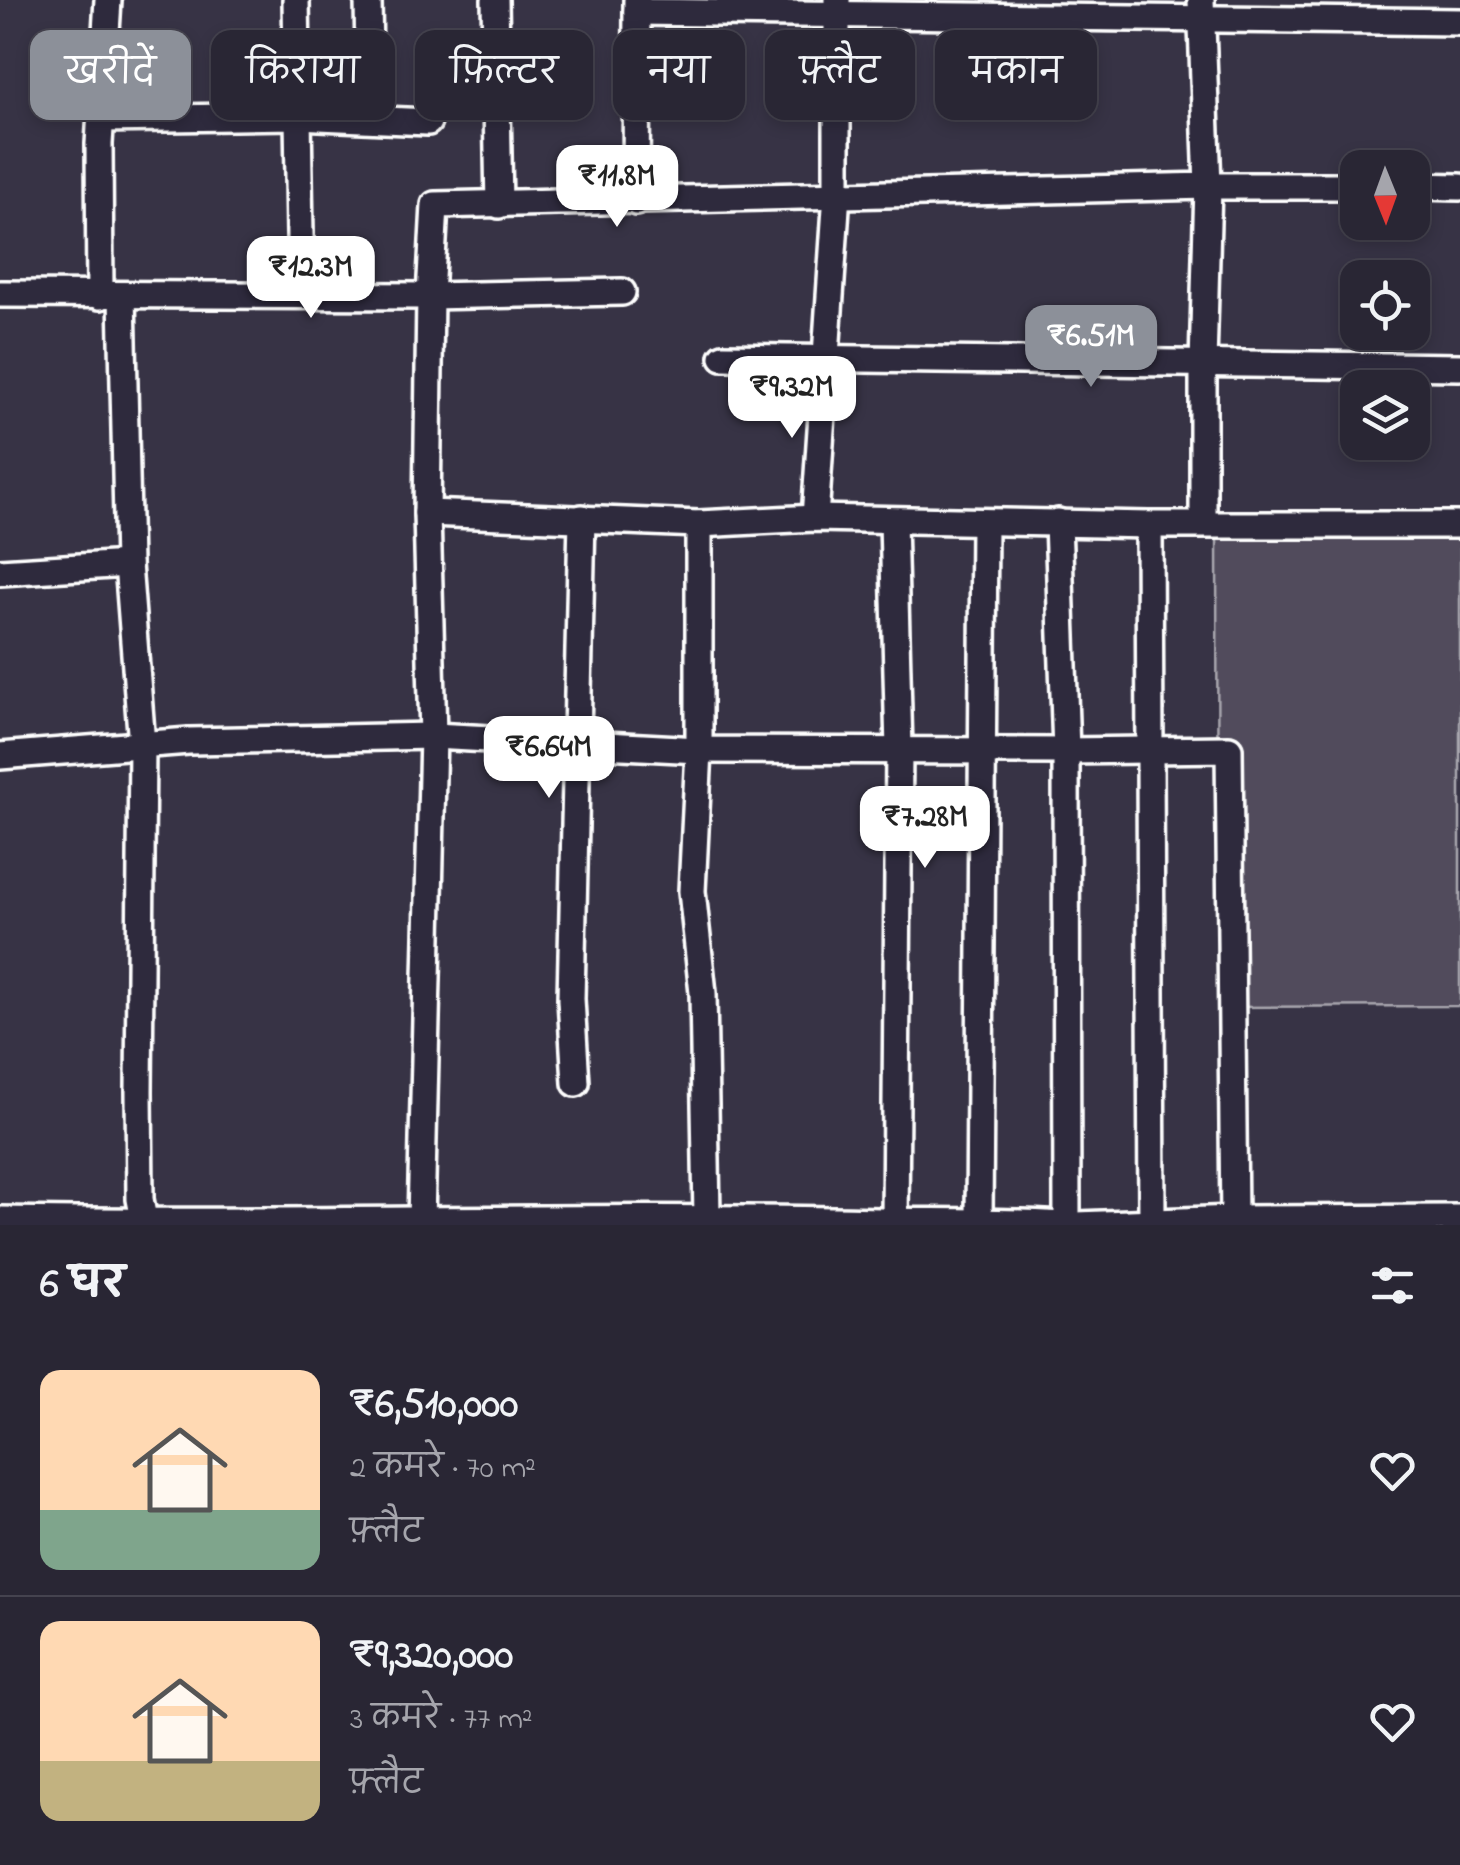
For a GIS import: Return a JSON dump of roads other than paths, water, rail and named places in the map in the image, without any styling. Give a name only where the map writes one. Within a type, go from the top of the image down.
[{"type":"street","points":[[106,30],[108,0]]},
{"type":"street","points":[[296,0],[297,30]]},
{"type":"street","points":[[368,0],[369,30]]},
{"type":"street","points":[[495,0],[499,205]]},
{"type":"street","points":[[636,202],[637,6],[1201,9],[1460,22]]},
{"type":"street","points":[[815,518],[837,193],[837,8]]},
{"type":"street","points":[[1201,9],[1208,186],[1203,524]]},
{"type":"street","points":[[101,120],[142,745],[139,1090],[140,1199],[145,1224]]},
{"type":"street","points":[[298,120],[301,294]]},
{"type":"street","points":[[395,120],[428,122]]},
{"type":"street","points":[[421,1220],[432,736],[427,513],[435,205],[837,193],[1340,186]]},
{"type":"street","points":[[1430,186],[1460,186]]},
{"type":"street","points":[[0,294],[430,296],[622,292]]},
{"type":"street","points":[[724,356],[1460,367]]},
{"type":"street","points":[[427,513],[699,524],[815,518],[1149,526],[1460,525]]},
{"type":"street","points":[[576,1082],[571,998],[582,518]]},
{"type":"street","points":[[892,521],[899,750],[895,1221]]},
{"type":"street","points":[[979,1220],[984,522]]},
{"type":"street","points":[[0,1220],[145,1224],[706,1216],[1065,1225],[1066,752],[1058,522]]},
{"type":"street","points":[[699,524],[699,750],[692,891],[704,993],[706,1216]]},
{"type":"street","points":[[1149,526],[1152,1222]]},
{"type":"street","points":[[0,572],[128,564]]},
{"type":"street","points":[[0,756],[142,745],[432,736],[699,750],[1066,752],[1223,746],[1229,749],[1231,760],[1234,1219]]},
{"type":"street","points":[[1076,1225],[1234,1219],[1460,1218]]}]
